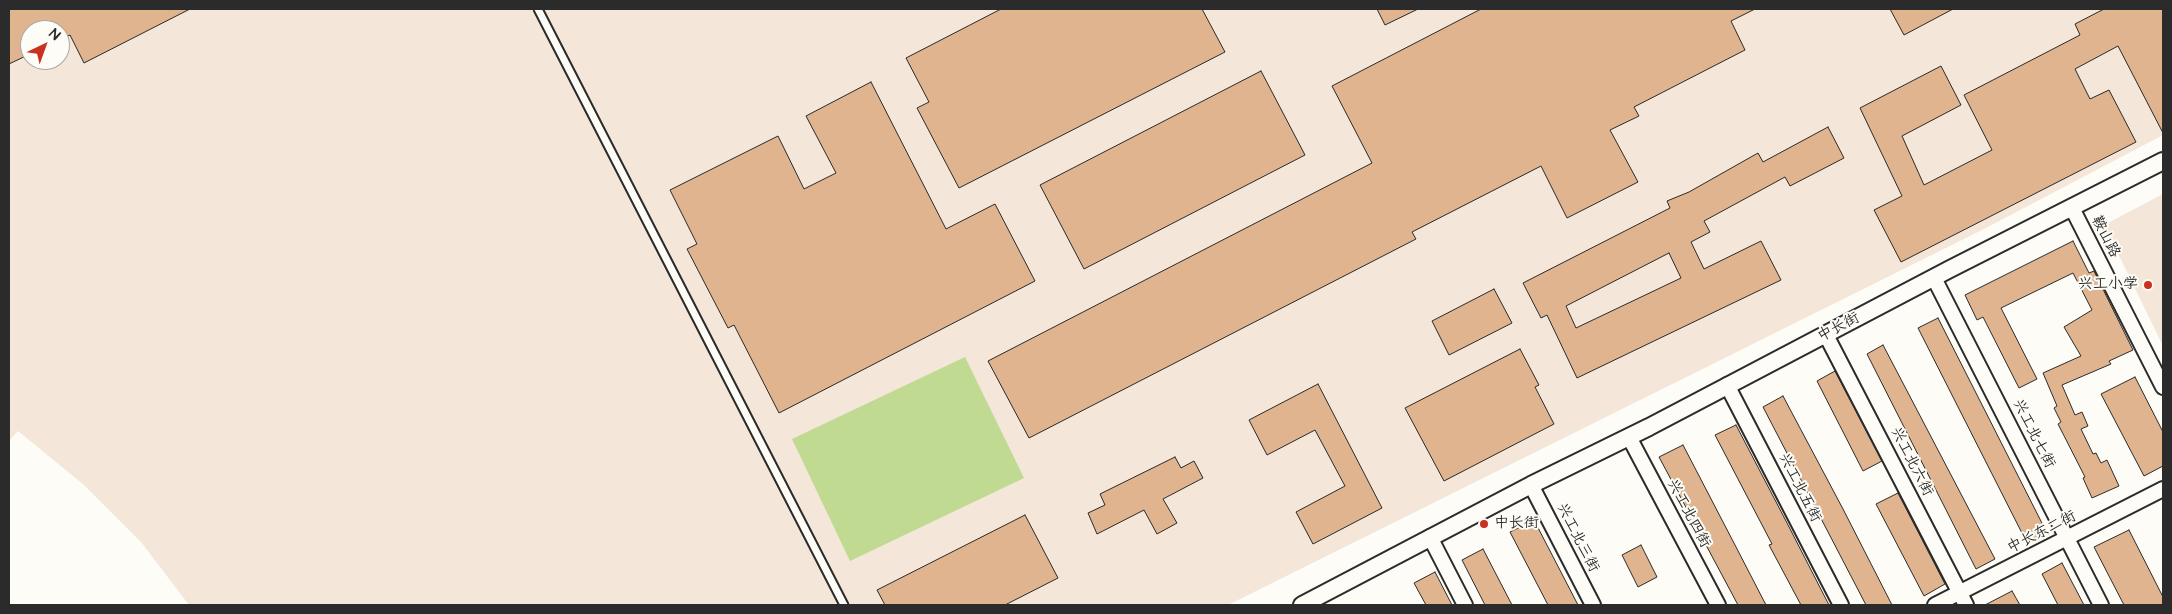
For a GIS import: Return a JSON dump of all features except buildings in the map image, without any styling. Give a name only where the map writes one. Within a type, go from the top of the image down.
[{"type":"street","name":"中长街","points":[[1302,605],[1321,601],[1430,537],[1629,437],[2163,161]]},
{"type":"street","name":"鞍山路","points":[[2072,208],[2163,387]]},
{"type":"street","name":"兴工北七街","points":[[1934,278],[2101,605]]},
{"type":"street","name":"兴工北六街","points":[[1826,335],[1963,599]]},
{"type":"street","name":"兴工北五街","points":[[1728,385],[1841,605]]},
{"type":"street","name":"兴工北四街","points":[[1629,437],[1718,605]]},
{"type":"street","name":"兴工北三街","points":[[1531,485],[1593,605]]},
{"type":"street","name":"中长东二街","points":[[1935,605],[1963,599],[2068,538],[2163,489]]},
{"type":"street","points":[[1430,537],[1465,605]]},
{"type":"lane","points":[[538,9],[844,605]]},
{"type":"shaded area","points":[[9,9],[2163,9],[2163,135],[1984,229],[1228,605],[189,605],[141,542],[84,485],[18,431],[9,441]]},
{"type":"shaded area","name":"兴工小学","points":[[2163,194],[2163,346],[2104,225]]},
{"type":"green space","points":[[965,357],[1024,478],[850,561],[792,439]]},
{"type":"place","name":"兴工小学","points":[[2148,285]]},
{"type":"place","name":"中长街","points":[[1484,524]]}]
